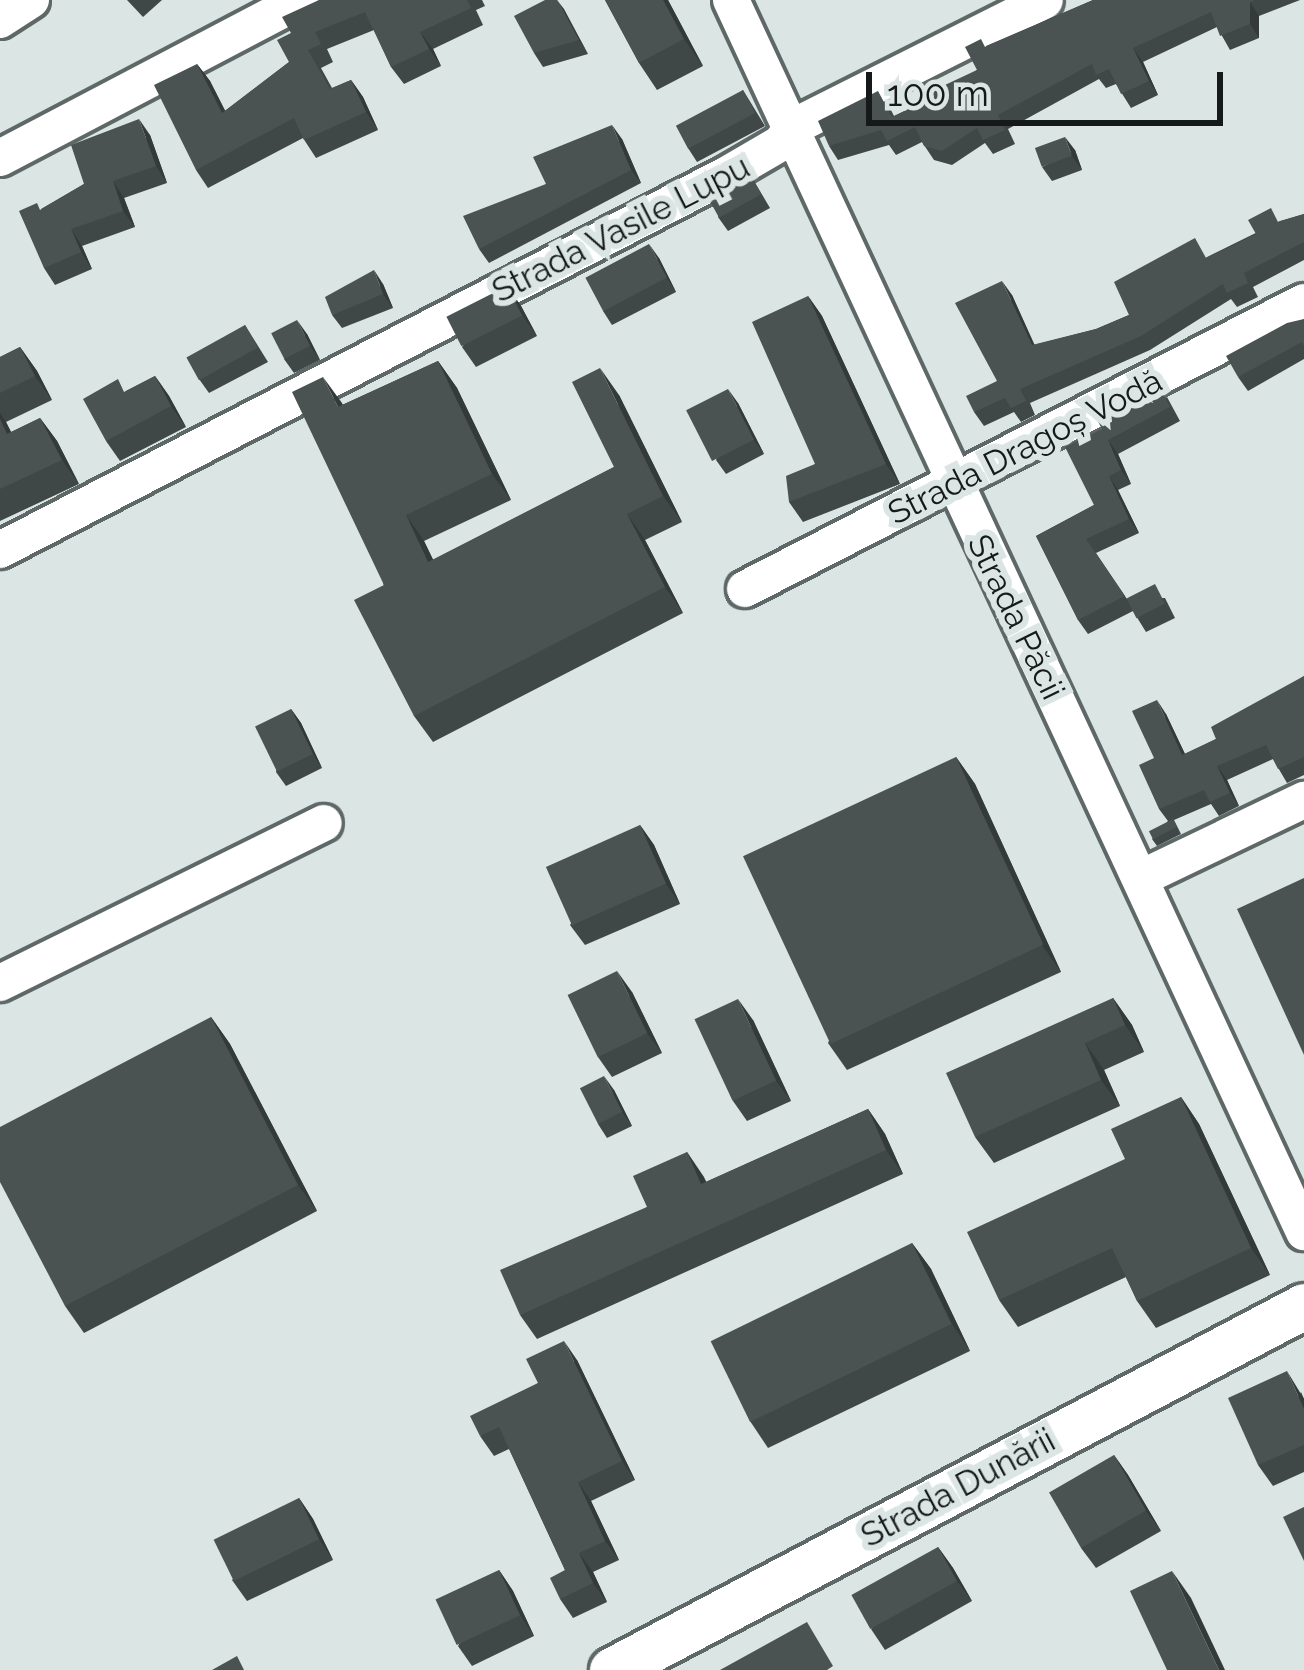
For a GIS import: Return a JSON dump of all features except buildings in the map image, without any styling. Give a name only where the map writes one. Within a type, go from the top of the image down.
[{"type":"main road","name":"Strada Dunării","points":[[612,1670],[1304,1306]]},
{"type":"street","points":[[0,20],[31,0]]},
{"type":"street","points":[[0,158],[301,0]]},
{"type":"street","name":"Strada Păcii","points":[[731,0],[1304,1232]]},
{"type":"street","name":"Strada Vasile Lupu","points":[[0,550],[742,166],[791,128],[1045,0]]},
{"type":"street","name":"Strada Dragoș Vodă","points":[[745,590],[1304,302]]},
{"type":"street","points":[[1141,878],[1304,800]]},
{"type":"street","points":[[0,983],[324,823]]}]
